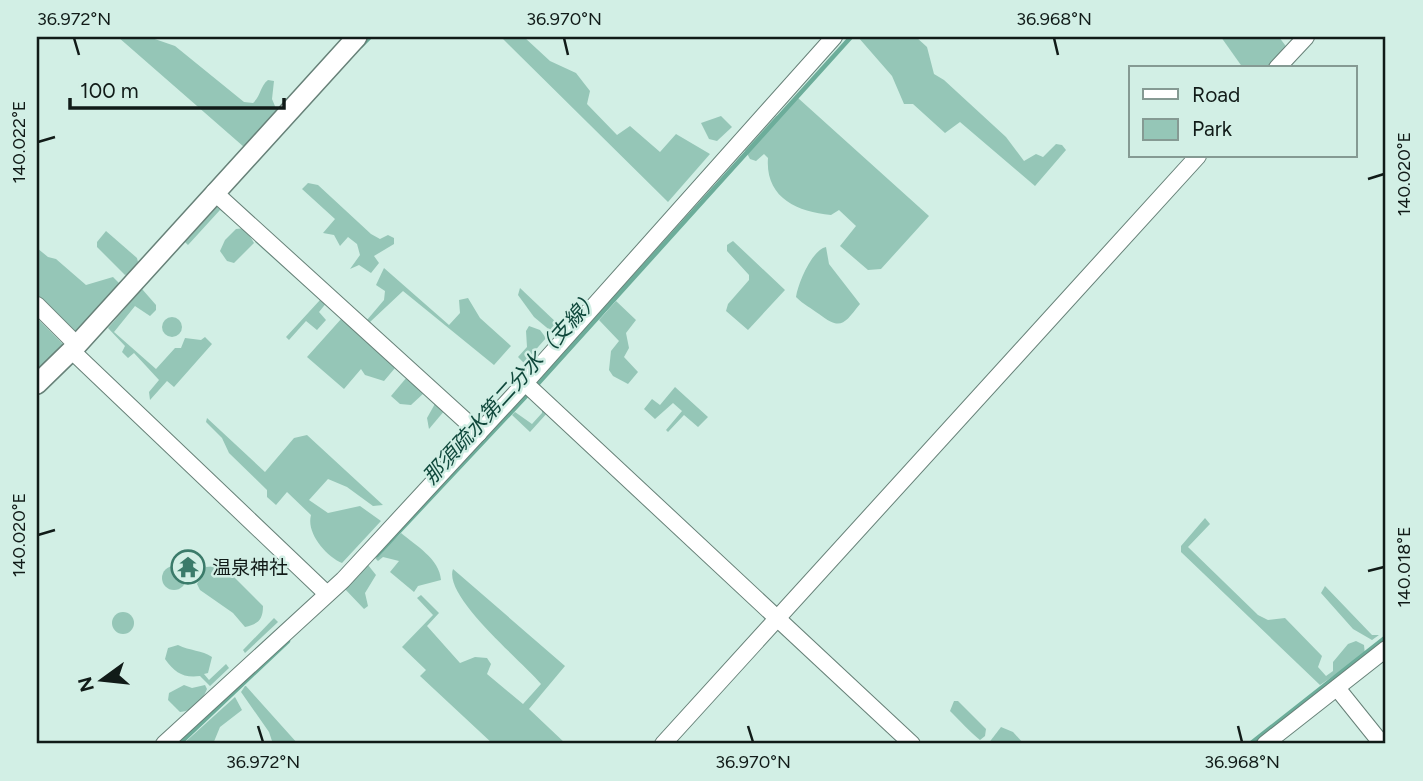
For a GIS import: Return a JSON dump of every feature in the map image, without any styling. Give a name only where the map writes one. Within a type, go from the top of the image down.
[{"type":"street","points":[[37,384],[75,348],[357,37]]},
{"type":"street","points":[[164,744],[327,594],[525,383],[834,37]]},
{"type":"street","points":[[1279,66],[1306,37]]},
{"type":"street","points":[[663,744],[1196,158]]},
{"type":"street","points":[[214,192],[479,433]]},
{"type":"street","points":[[37,305],[75,348],[327,594]]},
{"type":"street","points":[[525,383],[779,617],[912,744]]},
{"type":"street","points":[[1265,744],[1386,649]]},
{"type":"street","points":[[1337,688],[1382,744]]},
{"type":"green space","points":[[118,37],[149,37],[175,46],[244,102],[253,103],[265,82],[274,81],[272,99],[277,111],[249,146],[244,147]]},
{"type":"green space","points":[[524,37],[550,61],[576,73],[590,91],[587,104],[617,135],[630,126],[660,152],[676,134],[710,154],[668,202],[502,38]]},
{"type":"green space","points":[[858,37],[916,37],[927,47],[934,74],[1006,137],[1024,161],[1036,154],[1043,157],[1056,144],[1062,145],[1066,150],[1035,186],[960,122],[945,133],[913,104],[904,104],[892,76]]},
{"type":"green space","points":[[1221,37],[1279,37],[1288,49],[1275,66],[1242,66]]},
{"type":"green space","points":[[798,98],[929,216],[881,269],[868,270],[840,246],[856,226],[839,210],[831,215],[818,213],[785,200],[772,183],[768,172],[768,158],[764,154],[756,161],[750,159],[745,150],[776,116],[783,114]]},
{"type":"green space","points":[[721,116],[732,127],[717,141],[709,139],[701,123]]},
{"type":"green space","points":[[308,183],[318,185],[371,234],[380,239],[388,235],[394,238],[394,244],[374,256],[379,263],[371,273],[359,265],[350,269],[360,255],[357,244],[348,237],[340,246],[334,235],[323,233],[335,219],[302,189]]},
{"type":"green space","points":[[218,206],[227,212],[225,214],[220,210],[188,245],[185,242]]},
{"type":"green space","points":[[245,228],[254,243],[234,263],[227,261],[220,251],[225,240],[236,229]]},
{"type":"green space","points":[[106,231],[137,258],[138,262],[128,274],[125,275],[97,247],[97,242]]},
{"type":"green space","points":[[258,239],[327,302],[319,312],[326,320],[317,330],[306,321],[289,340],[286,337],[320,300],[255,242]]},
{"type":"green space","points":[[733,241],[785,290],[748,330],[726,311],[728,304],[749,280],[749,275],[727,251],[727,245]]},
{"type":"green space","points":[[826,247],[829,264],[860,304],[846,320],[837,324],[796,297],[811,260]]},
{"type":"green space","points":[[37,248],[48,257],[56,259],[86,285],[113,277],[120,284],[73,334],[37,302]]},
{"type":"green space","points":[[384,268],[449,325],[460,313],[459,300],[468,298],[480,318],[511,346],[494,365],[403,291],[370,322],[367,320],[384,300],[385,291],[376,285]]},
{"type":"green space","points":[[520,288],[559,325],[552,332],[534,317],[518,295]]},
{"type":"green space","points":[[142,289],[156,305],[156,310],[150,316],[135,306],[114,332],[156,369],[175,348],[181,348],[185,338],[201,340],[205,337],[212,344],[174,387],[167,381],[150,400],[149,392],[159,380],[134,353],[128,358],[122,352],[125,346],[108,328]]},
{"type":"green space","points":[[616,301],[636,320],[626,333],[629,348],[624,357],[638,372],[628,384],[613,376],[609,370],[611,351],[619,341],[599,320]]},
{"type":"green space","points":[[172,317],[179,320],[182,327],[179,334],[172,337],[165,334],[162,327],[165,320]]},
{"type":"green space","points":[[37,318],[64,345],[37,371]]},
{"type":"green space","points":[[342,318],[394,364],[395,368],[384,381],[365,375],[361,369],[344,389],[307,357]]},
{"type":"green space","points":[[529,326],[540,330],[546,338],[524,363],[518,357],[527,347],[526,331]]},
{"type":"green space","points":[[407,377],[425,392],[411,405],[400,404],[391,396]]},
{"type":"green space","points":[[675,387],[708,417],[698,427],[684,415],[668,432],[666,430],[682,411],[673,403],[655,419],[644,409],[652,399],[660,405]]},
{"type":"green space","points":[[436,402],[445,410],[429,429],[427,418]]},
{"type":"green space","points":[[542,409],[548,412],[530,432],[512,415],[515,412],[532,424],[542,413]]},
{"type":"green space","points":[[207,418],[265,472],[294,438],[307,435],[383,505],[373,506],[347,487],[328,479],[309,500],[328,513],[360,506],[381,521],[342,563],[336,560],[314,536],[311,515],[287,492],[276,505],[267,497],[267,490],[229,453],[222,438],[206,422]]},
{"type":"green space","points":[[1205,518],[1210,524],[1188,547],[1258,615],[1268,620],[1285,618],[1322,656],[1318,667],[1326,676],[1333,671],[1333,662],[1348,644],[1356,641],[1364,645],[1365,655],[1320,685],[1181,552],[1181,546]]},
{"type":"green space","points":[[401,533],[432,559],[440,572],[441,580],[418,586],[414,592],[390,572],[399,561],[383,557],[378,561],[375,558]]},
{"type":"green space","points":[[368,565],[376,575],[365,593],[368,606],[364,609],[344,588]]},
{"type":"green space","points":[[174,566],[185,573],[186,578],[179,589],[174,590],[163,583],[162,578],[169,567]]},
{"type":"green space","points":[[206,567],[226,569],[263,606],[261,618],[256,623],[245,627],[233,613],[200,590],[197,584]]},
{"type":"green space","points":[[453,569],[565,666],[529,709],[566,744],[493,744],[420,676],[426,670],[402,647],[433,615],[417,598],[421,595],[439,613],[427,626],[460,663],[475,657],[487,658],[491,664],[487,674],[523,704],[541,684],[471,612],[453,581]]},
{"type":"green space","points":[[1325,586],[1372,635],[1379,635],[1372,640],[1353,629],[1321,593]]},
{"type":"green space","points":[[123,612],[133,619],[134,623],[127,633],[123,634],[113,627],[112,623],[119,613]]},
{"type":"green space","points":[[274,618],[278,622],[245,653],[243,650]]},
{"type":"green space","points":[[178,645],[212,657],[208,673],[204,674],[209,680],[226,664],[229,668],[210,686],[200,676],[180,674],[165,659],[168,648]]},
{"type":"green space","points":[[184,685],[192,688],[205,685],[207,689],[197,705],[180,712],[168,700],[169,693]]},
{"type":"green space","points":[[245,686],[298,744],[273,744],[269,732],[241,692]]},
{"type":"green space","points":[[235,697],[242,710],[220,727],[213,744],[183,744]]},
{"type":"green space","points":[[954,701],[958,701],[986,729],[985,736],[980,740],[950,711]]},
{"type":"green space","points":[[1001,727],[1013,732],[1024,744],[988,744]]},
{"type":"waterway","name":"那須疏水第二分水（支線）","points":[[361,46],[370,37]]},
{"type":"waterway","name":"那須疏水第二分水（支線）","points":[[535,387],[851,37]]},
{"type":"waterway","name":"那須疏水第二分水（支線）","points":[[377,555],[529,393]]},
{"type":"waterway","points":[[1250,744],[1386,637]]},
{"type":"waterway","name":"那須疏水第二分水（支線）","points":[[179,744],[288,641]]},
{"type":"place","name":"温泉神社","points":[[188,567]]}]
